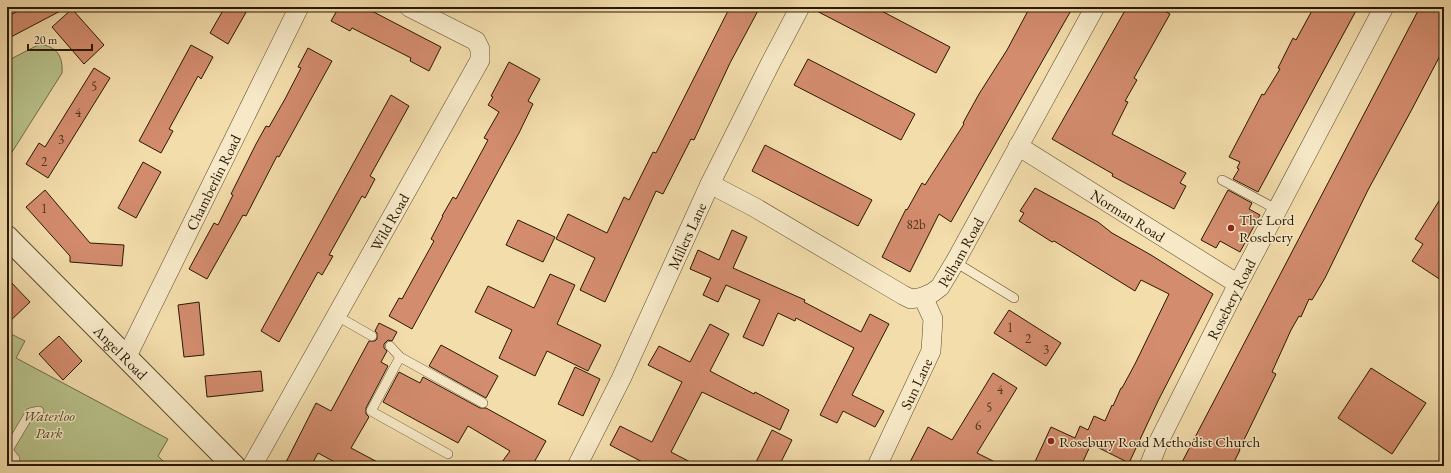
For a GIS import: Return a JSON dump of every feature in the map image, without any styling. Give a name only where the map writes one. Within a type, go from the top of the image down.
[{"type":"street","name":"Chamberlin Road","points":[[126,358],[299,7]]},
{"type":"street","name":"Wild Road","points":[[238,466],[337,316],[351,288],[480,60],[480,49],[476,41],[409,7]]},
{"type":"street","name":"Millers Lane","points":[[577,466],[620,379],[710,184],[800,7]]},
{"type":"street","name":"Pelham Road","points":[[710,184],[754,207],[911,299],[932,294],[940,287],[955,262],[1095,7]]},
{"type":"street","name":"Rosebery Road","points":[[1149,466],[1159,441],[1238,284],[1384,7]]},
{"type":"street","name":"Norman Road","points":[[1018,146],[1238,284]]},
{"type":"street","name":"Angel Road","points":[[7,237],[126,358],[238,466]]},
{"type":"street","name":"Sun Lane","points":[[877,466],[931,351],[933,320],[923,297]]},
{"type":"lane","points":[[1222,180],[1278,210]]},
{"type":"lane","points":[[955,262],[1014,298]]},
{"type":"lane","points":[[337,316],[372,336]]},
{"type":"lane","points":[[390,346],[400,357],[483,403]]},
{"type":"lane","points":[[400,357],[371,411],[448,454]]},
{"type":"lane","points":[[15,459],[8,450],[30,413],[39,412]]},
{"type":"green space","points":[[40,44],[51,47],[58,53],[62,73],[7,160],[7,61]]},
{"type":"green space","name":"Waterloo Park","points":[[7,332],[25,341],[16,358],[168,439],[158,456],[168,466],[7,466]]},
{"type":"building","points":[[25,7],[68,7],[7,39],[7,17]]},
{"type":"building","points":[[225,7],[249,7],[228,44],[210,33]]},
{"type":"building","points":[[339,7],[364,7],[441,47],[429,71],[410,61],[411,58],[352,28],[350,31],[331,21]]},
{"type":"building","points":[[730,7],[760,7],[730,63],[694,140],[691,139],[663,194],[656,191],[605,302],[580,290],[595,258],[556,239],[568,214],[607,233],[624,197],[629,200],[653,152],[656,153]]},
{"type":"building","points":[[811,7],[874,7],[950,47],[936,73]]},
{"type":"building","points":[[1030,7],[1073,7],[951,222],[939,214],[910,272],[882,257],[906,209],[907,210],[922,183],[925,185],[964,124],[963,123],[979,94],[1007,50]]},
{"type":"building","points":[[1127,7],[1158,7],[1170,14],[1134,78],[1137,80],[1125,101],[1128,102],[1112,134],[1186,173],[1180,183],[1186,186],[1174,209],[1112,176],[1113,174],[1052,139]]},
{"type":"building","points":[[1314,7],[1358,7],[1258,192],[1233,179],[1239,169],[1237,168],[1240,162],[1229,157],[1262,94],[1264,95],[1280,69],[1278,68],[1293,38],[1296,40]]},
{"type":"building","points":[[1420,7],[1444,7],[1444,48],[1368,190],[1325,278],[1312,300],[1309,299],[1301,317],[1299,316],[1291,330],[1272,372],[1276,374],[1232,466],[1180,466]]},
{"type":"building","points":[[72,9],[104,45],[84,64],[52,27]]},
{"type":"building","points":[[191,45],[213,57],[201,79],[198,76],[169,129],[173,131],[161,153],[139,141]]},
{"type":"building","points":[[308,48],[332,61],[279,157],[277,156],[246,216],[243,215],[207,279],[189,269],[214,223],[218,225],[233,195],[231,194],[256,144],[266,126],[269,127],[285,99],[301,68],[298,67]]},
{"type":"building","points":[[808,59],[915,114],[901,140],[794,85]]},
{"type":"building","points":[[509,62],[540,79],[528,101],[533,104],[519,133],[412,329],[389,316],[399,298],[402,299],[434,241],[431,239],[442,216],[453,197],[456,199],[488,140],[484,138],[499,112],[488,105],[493,97],[491,96]]},
{"type":"building","points":[[94,68],[110,78],[48,178],[26,164],[39,143],[45,147]]},
{"type":"building","points":[[391,95],[409,106],[370,176],[375,179],[365,198],[362,196],[329,255],[333,256],[322,275],[318,272],[279,342],[261,331]]},
{"type":"building","points":[[765,145],[872,200],[858,226],[752,171]]},
{"type":"building","points":[[143,162],[161,172],[136,218],[118,208]]},
{"type":"building","points":[[1035,188],[1098,222],[1112,233],[1151,255],[1213,294],[1158,401],[1129,463],[1091,444],[1081,466],[1033,466],[1051,427],[1075,438],[1080,426],[1088,430],[1094,416],[1105,421],[1169,294],[1141,280],[1135,291],[1019,221],[1024,213],[1020,211]]},
{"type":"building","points":[[45,190],[90,243],[124,245],[122,266],[70,262],[70,256],[26,207]]},
{"type":"building","name":"The Lord Rosebery","points":[[1228,190],[1252,203],[1249,209],[1260,215],[1240,252],[1220,241],[1216,248],[1201,240]]},
{"type":"building","points":[[1444,193],[1444,282],[1412,261],[1423,244],[1415,239]]},
{"type":"building","points":[[518,220],[555,237],[543,262],[506,245]]},
{"type":"building","points":[[732,230],[747,237],[733,268],[805,300],[804,302],[861,332],[870,314],[889,324],[852,395],[884,411],[875,427],[843,411],[837,423],[820,415],[854,348],[796,318],[795,321],[778,313],[763,346],[743,337],[760,300],[726,285],[718,302],[703,295],[711,278],[690,269],[698,250],[719,260]]},
{"type":"building","points":[[550,274],[575,285],[557,324],[601,345],[588,371],[547,351],[535,376],[499,358],[512,330],[475,312],[488,286],[534,308]]},
{"type":"building","points":[[7,278],[30,302],[7,324]]},
{"type":"building","points":[[199,302],[204,355],[184,357],[178,305]]},
{"type":"building","points":[[1009,310],[1061,343],[1046,366],[994,333]]},
{"type":"building","points":[[379,323],[397,332],[392,341],[388,340],[384,344],[384,348],[387,351],[381,362],[388,366],[366,408],[366,414],[369,417],[351,448],[385,466],[342,466],[318,453],[311,466],[284,466],[316,403],[331,411],[369,341],[375,341],[377,339],[377,333],[375,331]]},
{"type":"building","points":[[710,324],[729,334],[710,371],[789,410],[780,430],[702,392],[671,452],[698,466],[650,466],[610,445],[620,426],[652,442],[682,382],[648,365],[659,346],[690,362]]},
{"type":"building","points":[[59,336],[82,361],[63,380],[39,354]]},
{"type":"building","points":[[441,345],[498,376],[486,398],[429,366]]},
{"type":"building","points":[[575,367],[600,379],[583,416],[558,404]]},
{"type":"building","points":[[1371,368],[1426,403],[1392,454],[1338,418]]},
{"type":"building","points":[[261,371],[263,391],[207,397],[205,376]]},
{"type":"building","points":[[399,372],[420,383],[423,377],[480,408],[486,408],[546,441],[532,466],[499,466],[510,451],[468,426],[458,443],[383,402]]},
{"type":"building","points":[[993,373],[1017,388],[977,453],[1003,466],[908,466],[928,427],[952,440]]},
{"type":"building","points":[[772,430],[792,440],[779,466],[754,466]]},
{"type":"place","name":"The Lord Rosebery","points":[[1231,228]]},
{"type":"place","name":"Rosebury Road Methodist Church","points":[[1051,441]]}]
